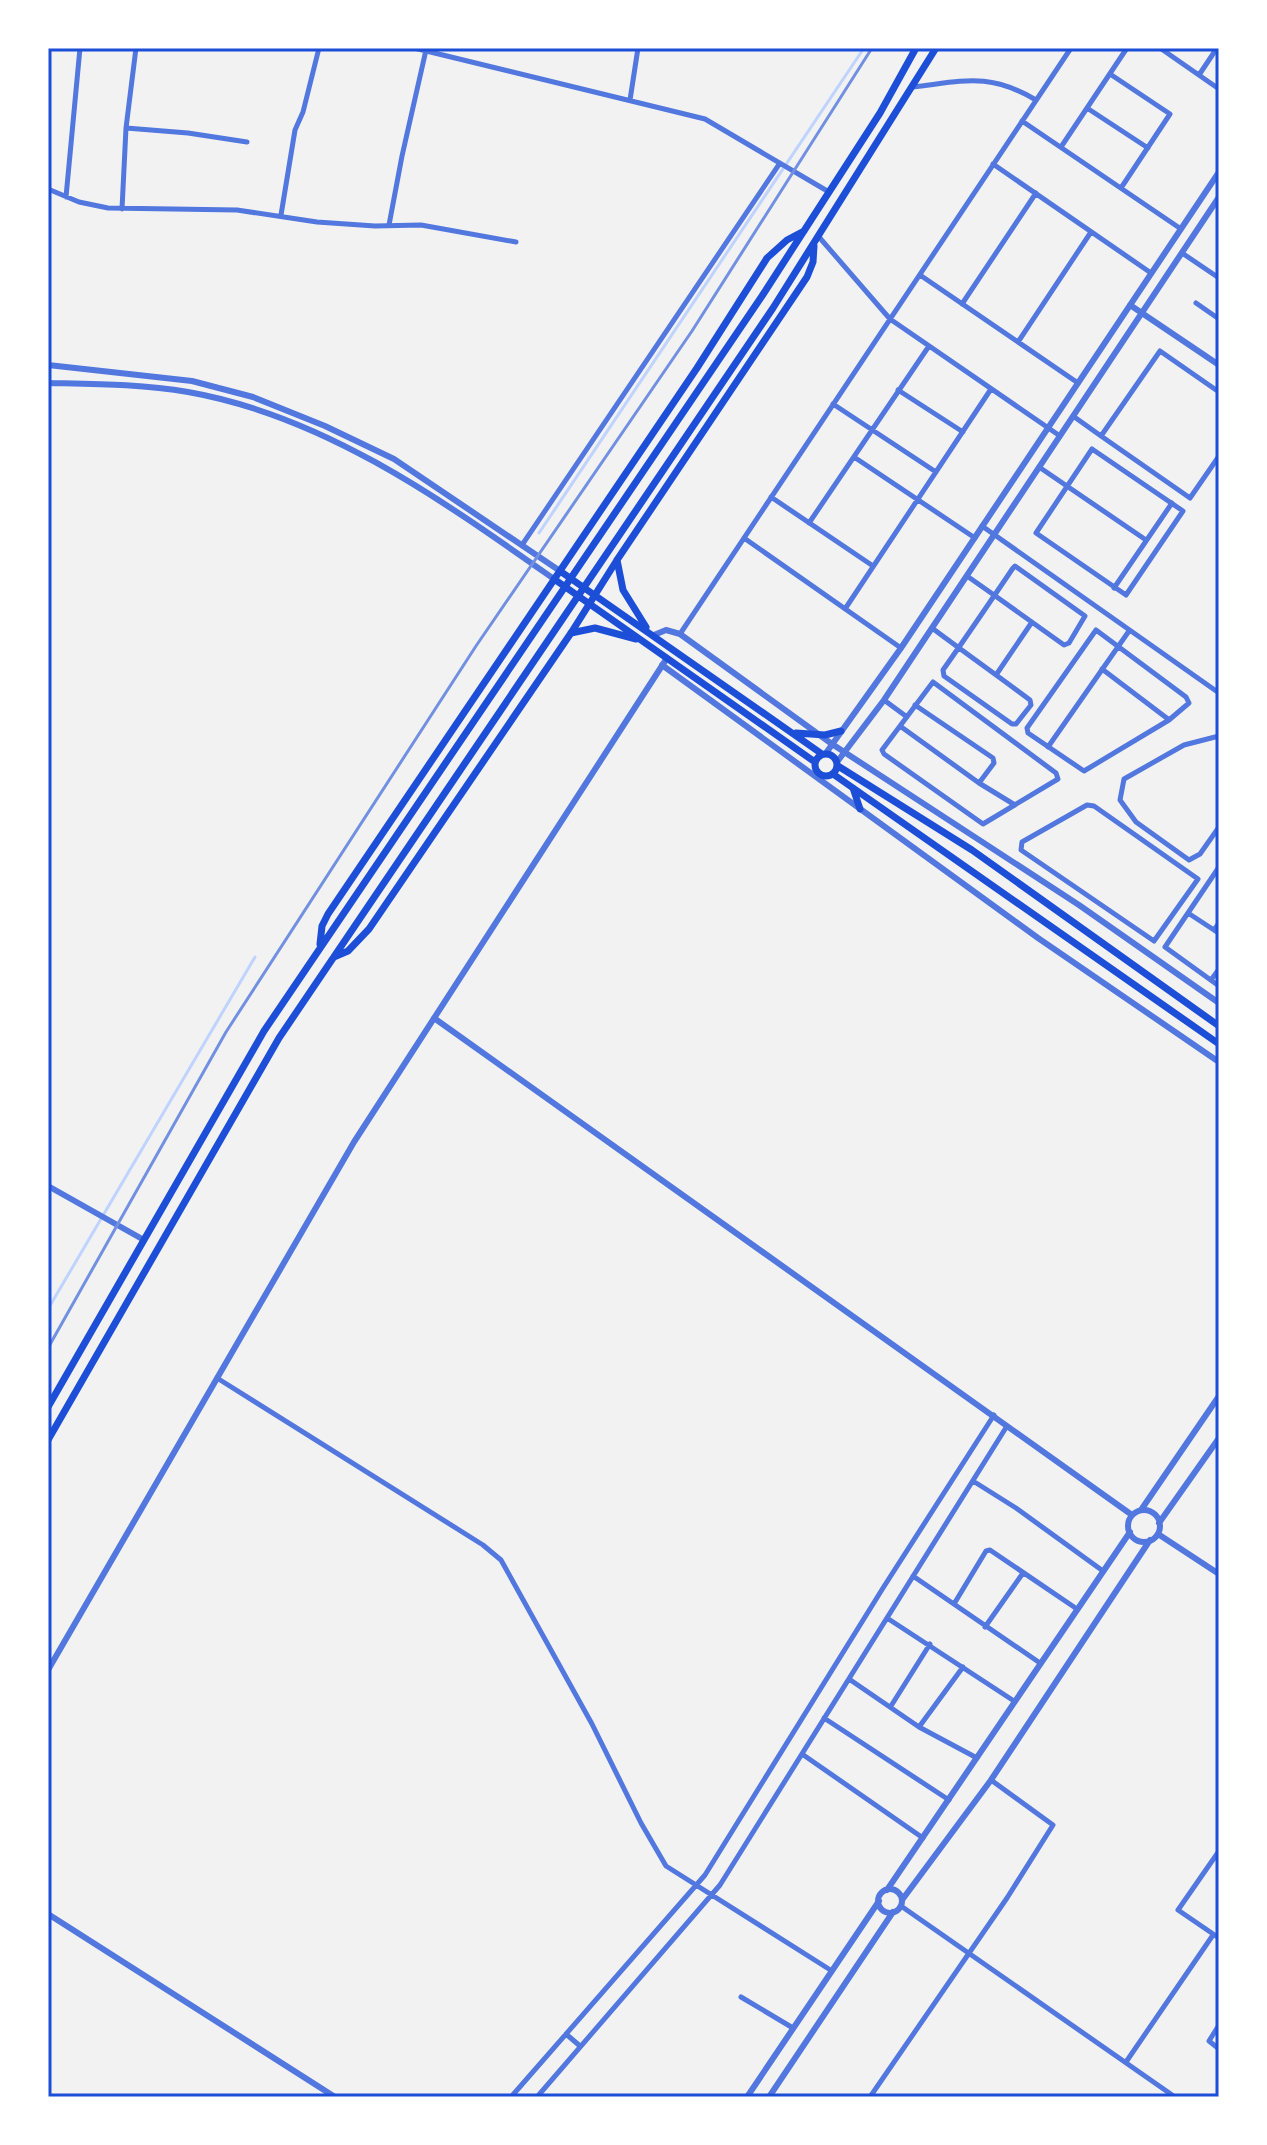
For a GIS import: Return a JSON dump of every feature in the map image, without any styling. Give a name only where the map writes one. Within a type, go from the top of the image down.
[{"type":"main road","points":[[48,1440],[279,1038],[798,270],[936,48]]},
{"type":"main road","points":[[48,1407],[264,1031],[785,262],[880,113],[914,51]]},
{"type":"main road","points":[[320,947],[320,935],[328,914],[767,258],[787,240],[805,230]]},
{"type":"main road","points":[[332,958],[348,951],[369,929],[571,633],[807,277],[813,262],[814,245]]},
{"type":"main road","points":[[617,560],[623,590],[651,633]]},
{"type":"main road","points":[[560,571],[824,754],[832,754],[836,767],[852,787],[1219,1044]]},
{"type":"main road","points":[[554,579],[642,641],[664,661],[815,762],[819,774],[826,776],[836,767]]},
{"type":"main road","points":[[571,633],[595,628],[642,641]]},
{"type":"main road","points":[[794,733],[820,735],[841,731]]},
{"type":"main road","points":[[815,762],[824,754]]},
{"type":"main road","points":[[836,767],[972,850],[1219,1026]]},
{"type":"main road","points":[[852,787],[860,809]]},
{"type":"street","points":[[66,197],[80,48]]},
{"type":"street","points":[[122,209],[126,128],[136,48]]},
{"type":"street","points":[[281,215],[295,130],[303,112],[319,48]]},
{"type":"street","points":[[414,48],[705,119],[830,193]]},
{"type":"street","points":[[630,100],[638,48]]},
{"type":"street","points":[[680,634],[1071,48]]},
{"type":"street","points":[[1061,148],[1127,48]]},
{"type":"street","points":[[1160,48],[1219,89]]},
{"type":"street","points":[[1199,75],[1217,48]]},
{"type":"street","points":[[389,225],[402,156],[430,50]]},
{"type":"street","points":[[1110,74],[1170,114],[1121,188]]},
{"type":"street","points":[[912,87],[963,81],[1000,82],[1036,100]]},
{"type":"street","points":[[1087,108],[1148,148]]},
{"type":"street","points":[[1022,121],[1181,229]]},
{"type":"street","points":[[126,128],[247,142]]},
{"type":"street","points":[[522,545],[781,164]]},
{"type":"street","points":[[993,164],[1151,273]]},
{"type":"street","points":[[824,754],[901,648],[1219,172]]},
{"type":"street","points":[[48,189],[93,206],[237,210],[317,222],[421,225],[516,242]]},
{"type":"street","points":[[836,767],[884,700],[1218,198],[1206,191]]},
{"type":"street","points":[[962,304],[1036,193]]},
{"type":"street","points":[[1018,342],[1091,232]]},
{"type":"street","points":[[819,237],[890,319],[1060,436]]},
{"type":"street","points":[[1182,253],[1219,278]]},
{"type":"street","points":[[920,275],[1078,383]]},
{"type":"street","points":[[1196,303],[1219,319]]},
{"type":"street","points":[[1130,305],[1219,365]]},
{"type":"street","points":[[809,523],[929,346]]},
{"type":"street","points":[[1101,436],[1160,351],[1219,392]]},
{"type":"street","points":[[48,365],[192,381],[253,397],[325,426],[394,459],[560,571]]},
{"type":"street","points":[[48,383],[133,384],[190,392],[246,406],[322,434],[388,469],[554,579]]},
{"type":"street","points":[[845,609],[991,389]]},
{"type":"street","points":[[898,390],[963,432]]},
{"type":"street","points":[[833,404],[936,472]]},
{"type":"street","points":[[1073,416],[1190,498],[1219,456]]},
{"type":"street","points":[[1092,449],[1172,503],[1183,513],[1129,593],[1124,594],[1114,588],[1036,533],[1092,449]]},
{"type":"street","points":[[854,457],[975,538]]},
{"type":"street","points":[[1039,467],[1146,540]]},
{"type":"street","points":[[771,497],[873,566]]},
{"type":"street","points":[[1114,588],[1172,503]]},
{"type":"street","points":[[982,526],[1219,693]]},
{"type":"street","points":[[744,538],[901,648]]},
{"type":"street","points":[[932,628],[959,648],[996,675],[1032,702],[1014,725],[944,676],[943,670],[959,648],[994,595],[1015,566],[1085,617],[1066,645],[1032,622],[994,595],[967,576]]},
{"type":"street","points":[[996,675],[1032,622]]},
{"type":"street","points":[[651,633],[666,630],[680,634],[845,753],[1079,905],[1219,1003]]},
{"type":"street","points":[[1098,630],[1189,700],[1186,707],[1169,720],[1084,771],[1028,733],[1027,728],[1098,630]]},
{"type":"street","points":[[1048,747],[1129,631]]},
{"type":"street","points":[[48,1670],[354,1142],[664,661],[1038,938],[1219,1062]]},
{"type":"street","points":[[1102,669],[1169,720]]},
{"type":"street","points":[[934,682],[1058,775],[1058,779],[986,823],[980,823],[883,753],[907,717],[934,682]]},
{"type":"street","points":[[884,700],[907,717]]},
{"type":"street","points":[[915,705],[993,758],[994,763],[979,783]]},
{"type":"street","points":[[900,726],[1015,805]]},
{"type":"street","points":[[1219,736],[1184,745],[1124,779],[1120,800],[1136,822],[1189,860],[1200,854],[1219,827]]},
{"type":"street","points":[[1087,805],[1094,806],[1198,879],[1153,942],[1085,895],[1020,847],[1022,842],[1087,805]]},
{"type":"street","points":[[1219,867],[1165,946],[1169,952],[1219,986]]},
{"type":"street","points":[[1079,905],[1085,895]]},
{"type":"street","points":[[1188,913],[1217,932],[1219,923]]},
{"type":"street","points":[[1161,963],[1169,952]]},
{"type":"street","points":[[1211,980],[1219,969]]},
{"type":"street","points":[[434,1018],[1132,1515]]},
{"type":"street","points":[[48,1186],[144,1240]]},
{"type":"street","points":[[217,1378],[483,1545],[501,1560],[666,1866],[832,1971]]},
{"type":"street","points":[[1150,1540],[1139,1541],[1130,1532],[1128,1524],[1132,1515],[1141,1510],[1219,1396]]},
{"type":"street","points":[[511,2097],[705,1875],[994,1415]]},
{"type":"street","points":[[537,2097],[720,1885],[1008,1425]]},
{"type":"street","points":[[769,2097],[893,1912],[991,1780],[1150,1540],[1158,1534],[1159,1523],[1219,1438]]},
{"type":"street","points":[[973,1481],[1103,1571]]},
{"type":"street","points":[[1141,1510],[1154,1514],[1159,1523]]},
{"type":"street","points":[[747,2097],[881,1894],[923,1838],[1130,1532]]},
{"type":"street","points":[[1158,1534],[1219,1574]]},
{"type":"street","points":[[954,1604],[988,1550],[1077,1609]]},
{"type":"street","points":[[985,1627],[1023,1573]]},
{"type":"street","points":[[913,1576],[1040,1663]]},
{"type":"street","points":[[887,1618],[1014,1701]]},
{"type":"street","points":[[891,1706],[930,1644]]},
{"type":"street","points":[[919,1727],[963,1667]]},
{"type":"street","points":[[849,1679],[919,1727],[977,1758]]},
{"type":"street","points":[[824,1718],[949,1800]]},
{"type":"street","points":[[802,1754],[923,1838]]},
{"type":"street","points":[[870,2097],[1053,1825],[991,1780]]},
{"type":"street","points":[[1126,2062],[1216,1936],[1178,1910],[1219,1851]]},
{"type":"street","points":[[887,1890],[896,1891],[901,1903],[1175,2097]]},
{"type":"street","points":[[879,1901],[883,1910],[893,1912]]},
{"type":"street","points":[[48,1914],[335,2097]]},
{"type":"street","points":[[741,1997],[793,2028]]},
{"type":"street","points":[[1219,2025],[1209,2041],[1219,2049]]},
{"type":"street","points":[[566,2034],[580,2046]]},
{"type":"waterway","points":[[539,533],[864,48]]},
{"type":"waterway","points":[[48,1309],[255,957]]},
{"type":"railway","points":[[48,1348],[226,1032],[476,646],[692,331],[872,48]]}]
